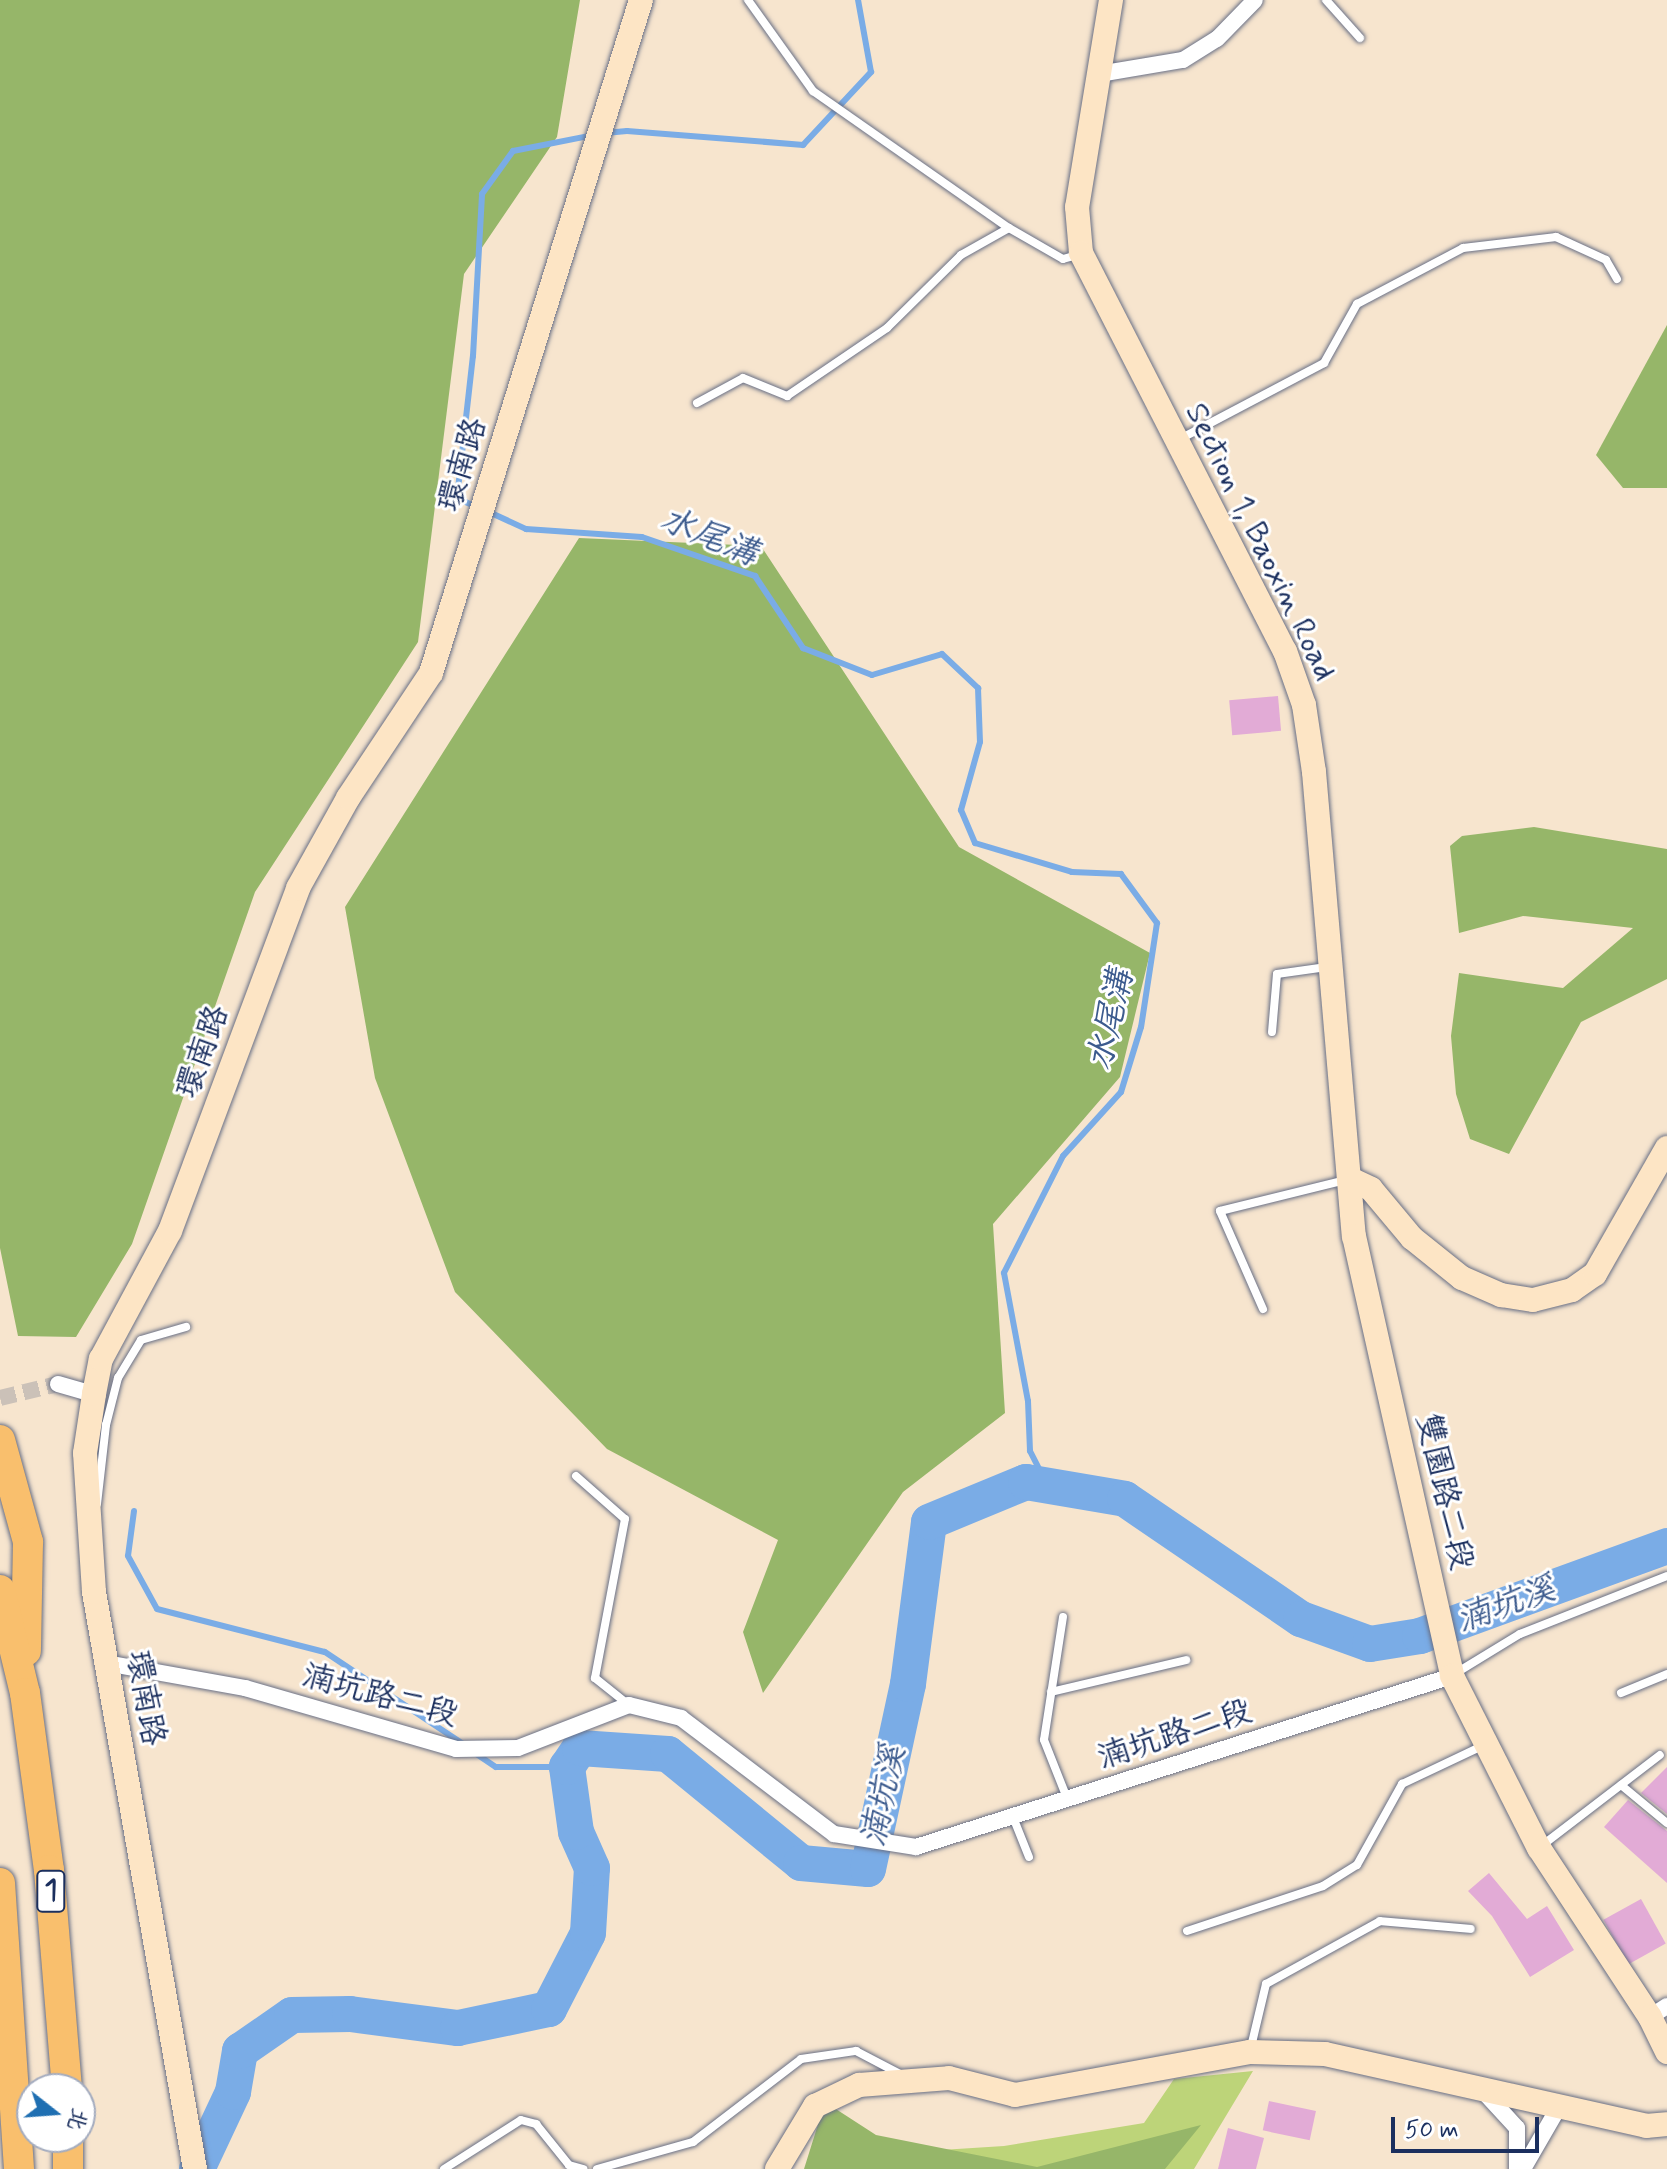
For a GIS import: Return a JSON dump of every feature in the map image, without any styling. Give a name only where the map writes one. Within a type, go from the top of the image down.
[{"type":"highway","points":[[0,1440],[28,1542],[25,1693]]},
{"type":"highway","name":"1","points":[[0,1590],[25,1693],[49,1870],[66,2073]]},
{"type":"highway","name":"1","points":[[0,1883],[17,2081],[19,2169]]},
{"type":"street","name":"環南路","points":[[195,2169],[106,1663],[90,1528],[85,1453],[101,1359],[170,1231],[298,888],[348,798],[431,673],[592,157],[630,47],[641,0]]},
{"type":"street","name":"Section 1, Baoxin Road","points":[[1111,0],[1077,207],[1081,253],[1285,651],[1304,705],[1350,1179]]},
{"type":"street","points":[[1099,74],[1183,60],[1217,39],[1255,0]]},
{"type":"street","points":[[1350,1179],[1371,1189],[1412,1238],[1462,1278],[1501,1295],[1533,1300],[1572,1290],[1595,1274],[1667,1148]]},
{"type":"street","name":"雙園路二段","points":[[1350,1179],[1354,1236],[1452,1676],[1539,1848],[1659,2012],[1667,2052]]},
{"type":"street","points":[[58,1384],[94,1394]]},
{"type":"street","name":"湳坑路二段","points":[[106,1663],[245,1688],[456,1749],[518,1748],[629,1705],[681,1718],[834,1834],[916,1847],[1452,1676]]},
{"type":"street","points":[[777,2169],[815,2106],[859,2085],[906,2077],[949,2078],[1015,2095],[1250,2052],[1325,2054],[1646,2126],[1667,2124]]},
{"type":"street","points":[[1472,2085],[1498,2101],[1517,2128],[1520,2169]]},
{"type":"street","points":[[1520,2169],[1560,2105]]},
{"type":"lane","points":[[748,0],[813,91],[1009,228],[1063,259],[1081,253]]},
{"type":"lane","points":[[1326,0],[1360,38]]},
{"type":"lane","points":[[697,403],[743,378],[787,396],[887,328],[961,255],[1009,228]]},
{"type":"lane","points":[[1176,441],[1324,363],[1357,304],[1463,248],[1556,237],[1606,260],[1617,279]]},
{"type":"lane","points":[[1272,1032],[1277,974],[1331,966]]},
{"type":"lane","points":[[1263,1309],[1220,1211],[1350,1179]]},
{"type":"lane","points":[[90,1528],[101,1488],[106,1425],[118,1378],[141,1340],[186,1327]]},
{"type":"lane","points":[[576,1476],[625,1519],[595,1678],[629,1705]]},
{"type":"lane","points":[[1452,1676],[1520,1634],[1667,1576]]},
{"type":"lane","points":[[1063,1617],[1044,1740],[1067,1799]]},
{"type":"lane","points":[[1051,1692],[1186,1660]]},
{"type":"lane","points":[[1621,1693],[1667,1674]]},
{"type":"lane","points":[[1187,1931],[1323,1886],[1357,1865],[1402,1784],[1487,1744]]},
{"type":"lane","points":[[1539,1848],[1660,1755]]},
{"type":"lane","points":[[1621,1785],[1667,1823]]},
{"type":"lane","points":[[1013,1816],[1029,1857]]},
{"type":"lane","points":[[1250,2052],[1266,1984],[1380,1921],[1471,1929]]},
{"type":"lane","points":[[597,2169],[693,2142],[801,2059],[856,2051],[906,2077]]},
{"type":"lane","points":[[444,2169],[521,2120],[536,2124],[569,2165],[583,2169]]},
{"type":"green space","points":[[0,0],[580,0],[557,137],[464,274],[418,642],[255,892],[132,1244],[76,1337],[18,1336],[0,1248]]},
{"type":"green space","points":[[1667,325],[1667,488],[1623,488],[1596,455]]},
{"type":"green space","points":[[579,538],[761,546],[959,847],[1150,953],[1120,1077],[993,1224],[1005,1413],[903,1492],[763,1693],[743,1632],[778,1540],[607,1449],[455,1292],[375,1078],[345,907]]},
{"type":"green space","points":[[1534,827],[1667,849],[1667,979],[1581,1022],[1509,1154],[1470,1139],[1456,1094],[1451,1036],[1459,973],[1563,988],[1633,928],[1523,916],[1459,933],[1450,846],[1462,836]]},
{"type":"green space","points":[[1253,2071],[1194,2169],[891,2169],[894,2153],[1004,2146],[1144,2123],[1174,2079]]},
{"type":"green space","points":[[825,2102],[876,2135],[1037,2167],[1201,2125],[1165,2169],[804,2169]]},
{"type":"building","points":[[1278,696],[1281,731],[1232,735],[1229,700]]},
{"type":"building","points":[[1667,1767],[1667,1814],[1641,1793]]},
{"type":"building","points":[[1628,1800],[1667,1831],[1667,1883],[1604,1827]]},
{"type":"building","points":[[1489,1873],[1527,1919],[1547,1906],[1574,1950],[1530,1977],[1492,1916],[1468,1891]]},
{"type":"building","points":[[1641,1899],[1666,1944],[1628,1964],[1603,1920]]},
{"type":"building","points":[[1269,2101],[1316,2111],[1310,2140],[1263,2130]]},
{"type":"building","points":[[1228,2128],[1264,2138],[1256,2169],[1218,2169]]},
{"type":"waterway","name":"水尾溝","points":[[605,133],[627,131],[803,145],[871,72],[858,0]]},
{"type":"waterway","name":"水尾溝","points":[[479,508],[457,498],[473,356],[482,194],[513,151],[594,135]]},
{"type":"waterway","name":"水尾溝","points":[[489,512],[526,529],[642,537],[755,576],[803,648],[872,675],[942,654],[978,688],[980,742],[961,810],[975,843],[1072,872],[1121,874],[1157,923],[1141,1027],[1121,1092],[1063,1156],[1004,1273],[1028,1401],[1030,1451],[1047,1485]]},
{"type":"waterway","name":"湳坑溪","points":[[197,2169],[233,2092],[240,2051],[292,2015],[350,2014],[458,2028],[549,2009],[588,1933],[592,1868],[576,1832],[567,1767],[580,1748],[668,1754],[801,1863],[868,1869],[908,1684],[929,1522],[1026,1482],[1125,1499],[1301,1619],[1370,1644],[1420,1636],[1667,1546]]},
{"type":"waterway","points":[[134,1511],[128,1556],[157,1609],[325,1652],[463,1744]]},
{"type":"waterway","points":[[475,1753],[496,1767],[567,1767]]},
{"type":"tunnel","points":[[0,1398],[58,1384]]}]
